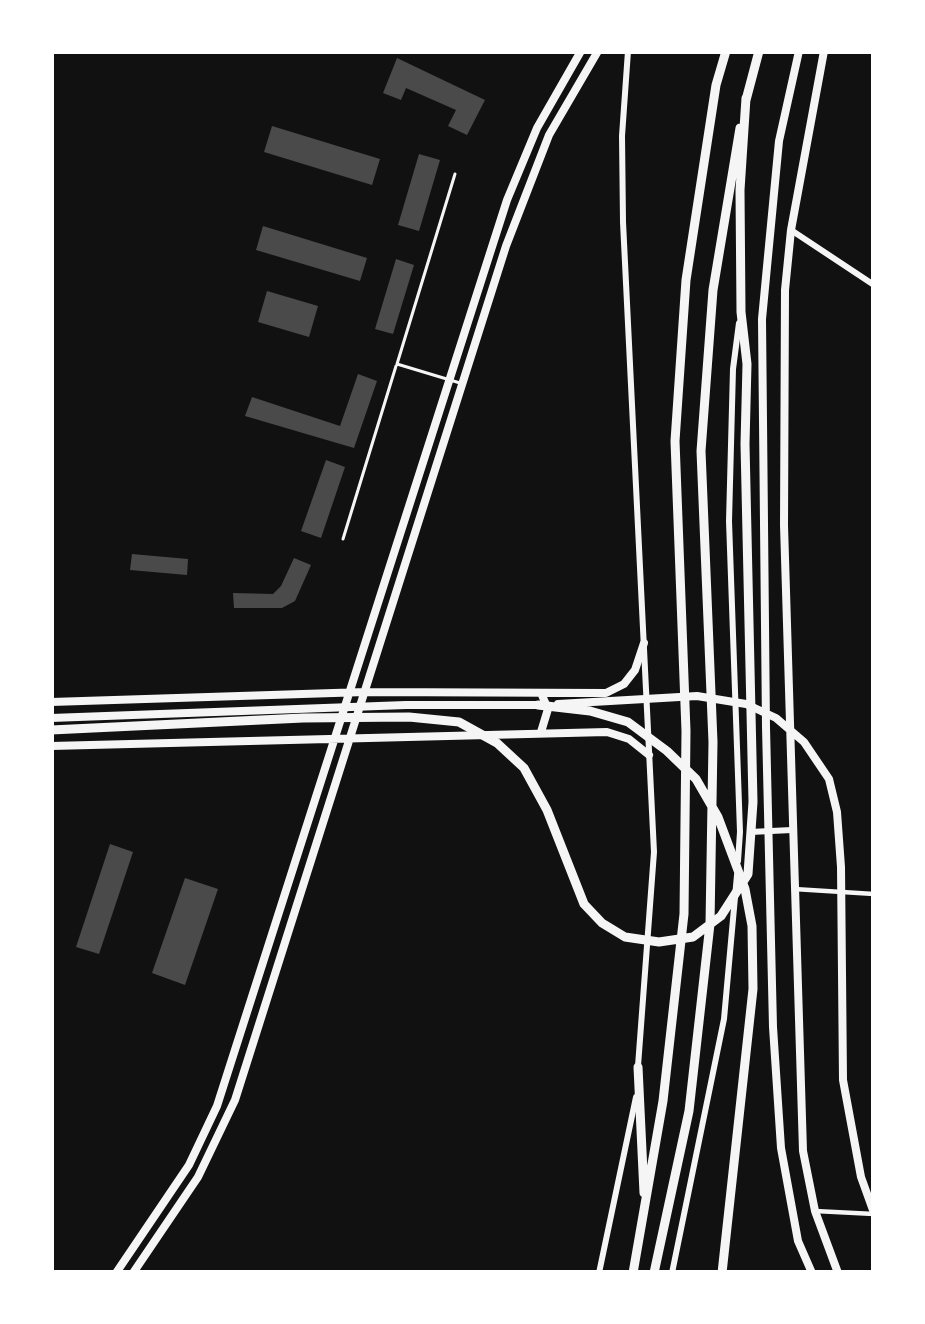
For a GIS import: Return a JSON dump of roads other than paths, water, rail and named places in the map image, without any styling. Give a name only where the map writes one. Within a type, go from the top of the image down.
[{"type":"highway","points":[[633,1273],[663,1101],[684,914],[686,731],[675,441],[686,280],[716,85],[726,51]]},
{"type":"highway","points":[[654,1273],[689,1111],[710,924],[712,742],[701,451],[712,290],[732,163],[759,51]]},
{"type":"highway","points":[[51,730],[304,718],[409,717],[459,722],[497,742],[524,768],[547,810],[584,904],[602,923],[625,938],[659,942],[693,937],[721,916],[748,874],[752,802],[747,364],[741,312],[740,190],[746,98]]},
{"type":"highway","points":[[538,705],[590,710],[628,722],[667,751],[696,779],[718,817],[745,889],[752,926],[753,989],[722,1273]]},
{"type":"highway","points":[[638,1066],[644,1217]]},
{"type":"main road","points":[[116,1273],[189,1165],[217,1106],[506,200],[537,128],[581,51]]},
{"type":"main road","points":[[136,1272],[198,1177],[235,1100],[524,196],[549,135],[598,51]]},
{"type":"main road","points":[[799,51],[779,141],[762,319],[769,832],[781,1148],[798,1240],[812,1273]]},
{"type":"main road","points":[[824,51],[784,290],[784,525],[803,1150],[815,1211],[838,1273]]},
{"type":"main road","points":[[51,702],[365,692],[606,693],[624,684],[635,670],[644,643]]},
{"type":"main road","points":[[541,693],[548,709],[541,732]]},
{"type":"main road","points":[[51,718],[697,696],[761,711],[805,742],[829,779],[837,812],[844,934],[843,1079],[861,1177],[874,1214]]},
{"type":"main road","points":[[51,746],[607,732],[629,739],[649,755]]},
{"type":"street","points":[[599,1273],[636,1101],[654,852],[623,222],[628,51]]},
{"type":"street","points":[[791,230],[874,285]]},
{"type":"street","points":[[672,1273],[724,1019],[740,832],[729,521],[733,369],[741,312]]},
{"type":"street","points":[[740,832],[792,830]]},
{"type":"street","points":[[794,889],[874,893]]},
{"type":"street","points":[[815,1211],[874,1214]]},
{"type":"lane","points":[[344,538],[455,174]]},
{"type":"lane","points":[[397,364],[462,383]]},
{"type":"lane","points":[[206,1273],[217,1273]]}]
